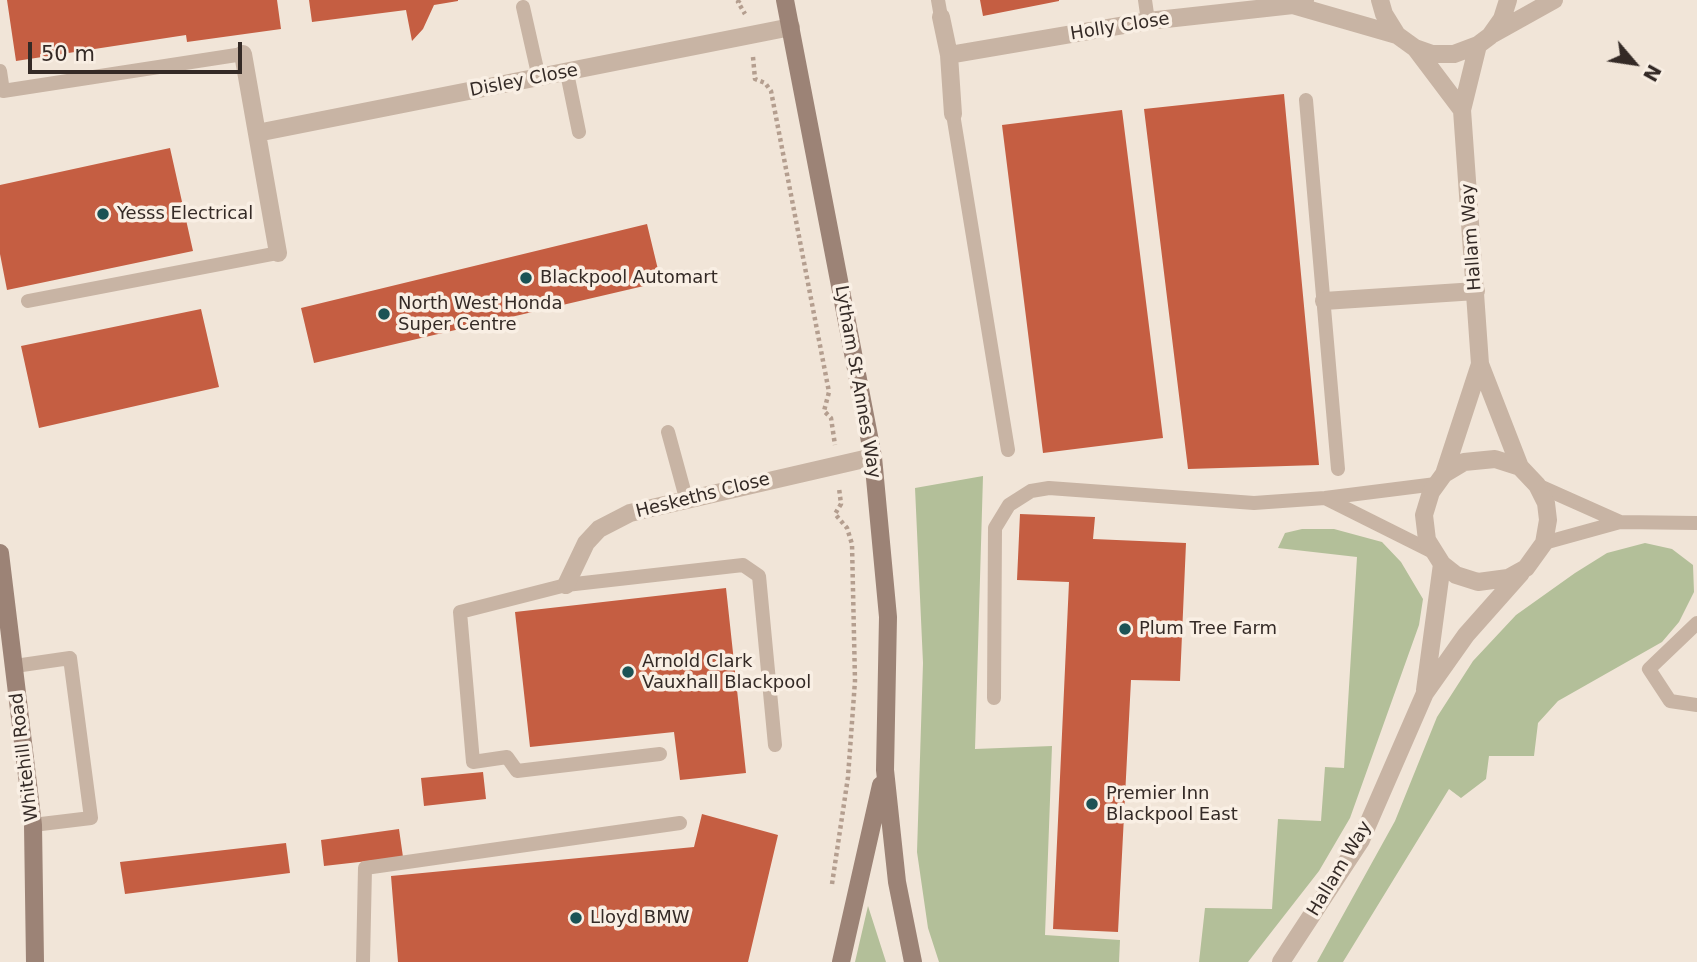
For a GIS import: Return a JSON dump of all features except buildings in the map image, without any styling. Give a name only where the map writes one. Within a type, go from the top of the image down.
[{"type":"main road","name":"Lytham St Annes Way","points":[[785,0],[873,457],[888,617],[885,769],[897,881],[913,962]]},
{"type":"main road","name":"Whitehill Road","points":[[0,553],[33,825],[35,962]]},
{"type":"main road","name":"Lytham St Annes Way","points":[[841,962],[885,769]]},
{"type":"street","points":[[1380,0],[1384,14],[1397,35],[1415,48],[1432,54],[1454,54],[1554,0]]},
{"type":"street","name":"Hallam Way","points":[[1508,0],[1502,19],[1484,40],[1462,110],[1480,363],[1520,467]]},
{"type":"street","name":"Holly Close","points":[[949,55],[1149,21],[1299,2],[1397,35]]},
{"type":"street","points":[[940,8],[949,55],[953,114]]},
{"type":"street","name":"Disley Close","points":[[257,133],[791,27]]},
{"type":"street","points":[[1415,48],[1462,110]]},
{"type":"street","points":[[243,54],[278,253]]},
{"type":"street","points":[[1324,301],[1476,291]]},
{"type":"street","name":"Hallam Way","points":[[1440,479],[1480,363]]},
{"type":"street","name":"Heskeths Close","points":[[566,585],[586,543],[599,529],[630,513],[873,457]]},
{"type":"street","points":[[1495,458],[1520,467],[1537,485],[1546,503],[1548,520],[1544,543],[1526,568],[1508,578],[1478,582],[1456,575],[1437,558],[1427,540],[1424,515],[1440,479],[1464,462],[1495,458]]},
{"type":"street","name":"Hallam Way","points":[[1425,693],[1437,558]]},
{"type":"street","name":"Hallam Way","points":[[1281,962],[1361,840],[1425,693],[1466,635],[1526,568]]},
{"type":"lane","points":[[1145,0],[1149,21]]},
{"type":"lane","points":[[523,7],[538,78]]},
{"type":"lane","points":[[0,71],[3,91],[243,54]]},
{"type":"lane","points":[[567,73],[579,132]]},
{"type":"lane","points":[[1306,100],[1338,469]]},
{"type":"lane","points":[[953,114],[1007,450]]},
{"type":"lane","points":[[28,302],[278,253]]},
{"type":"lane","points":[[668,432],[686,499]]},
{"type":"lane","points":[[994,698],[995,528],[1009,505],[1031,491],[1049,488],[1254,503],[1325,498],[1440,479]]},
{"type":"lane","points":[[1537,485],[1620,522]]},
{"type":"lane","points":[[1325,498],[1437,558]]},
{"type":"lane","points":[[1544,543],[1620,522],[1697,523]]},
{"type":"lane","points":[[660,754],[517,771],[507,757],[473,762],[460,612],[566,585],[743,565],[759,576],[775,745]]},
{"type":"lane","points":[[1697,623],[1649,670],[1670,701],[1697,705]]},
{"type":"lane","points":[[15,666],[70,658],[90,818],[33,825]]},
{"type":"lane","points":[[363,962],[366,868],[680,823]]},
{"type":"green space","points":[[983,476],[975,749],[1052,746],[1045,935],[1120,940],[1119,962],[939,962],[928,928],[917,852],[923,663],[915,488]]},
{"type":"green space","points":[[1302,529],[1334,529],[1382,542],[1401,562],[1423,599],[1419,625],[1350,818],[1319,871],[1248,962],[1199,962],[1205,908],[1272,909],[1278,819],[1321,821],[1325,767],[1344,768],[1357,557],[1278,548],[1285,533]]},
{"type":"green space","points":[[1645,543],[1672,549],[1693,565],[1694,592],[1679,622],[1662,642],[1558,701],[1538,723],[1534,756],[1489,756],[1486,779],[1461,798],[1449,789],[1343,962],[1317,962],[1395,821],[1437,717],[1473,661],[1516,615],[1575,573],[1607,553]]},
{"type":"green space","points":[[868,906],[886,962],[855,962]]},
{"type":"place","name":"Yesss Electrical","points":[[103,214]]},
{"type":"place","name":"Blackpool Automart","points":[[526,278]]},
{"type":"place","name":"North West Honda Super Centre","points":[[384,314]]},
{"type":"place","name":"Plum Tree Farm","points":[[1125,629]]},
{"type":"place","name":"Arnold Clark Vauxhall Blackpool","points":[[628,672]]},
{"type":"place","name":"Premier Inn Blackpool East","points":[[1092,804]]},
{"type":"place","name":"Lloyd BMW","points":[[576,918]]}]
